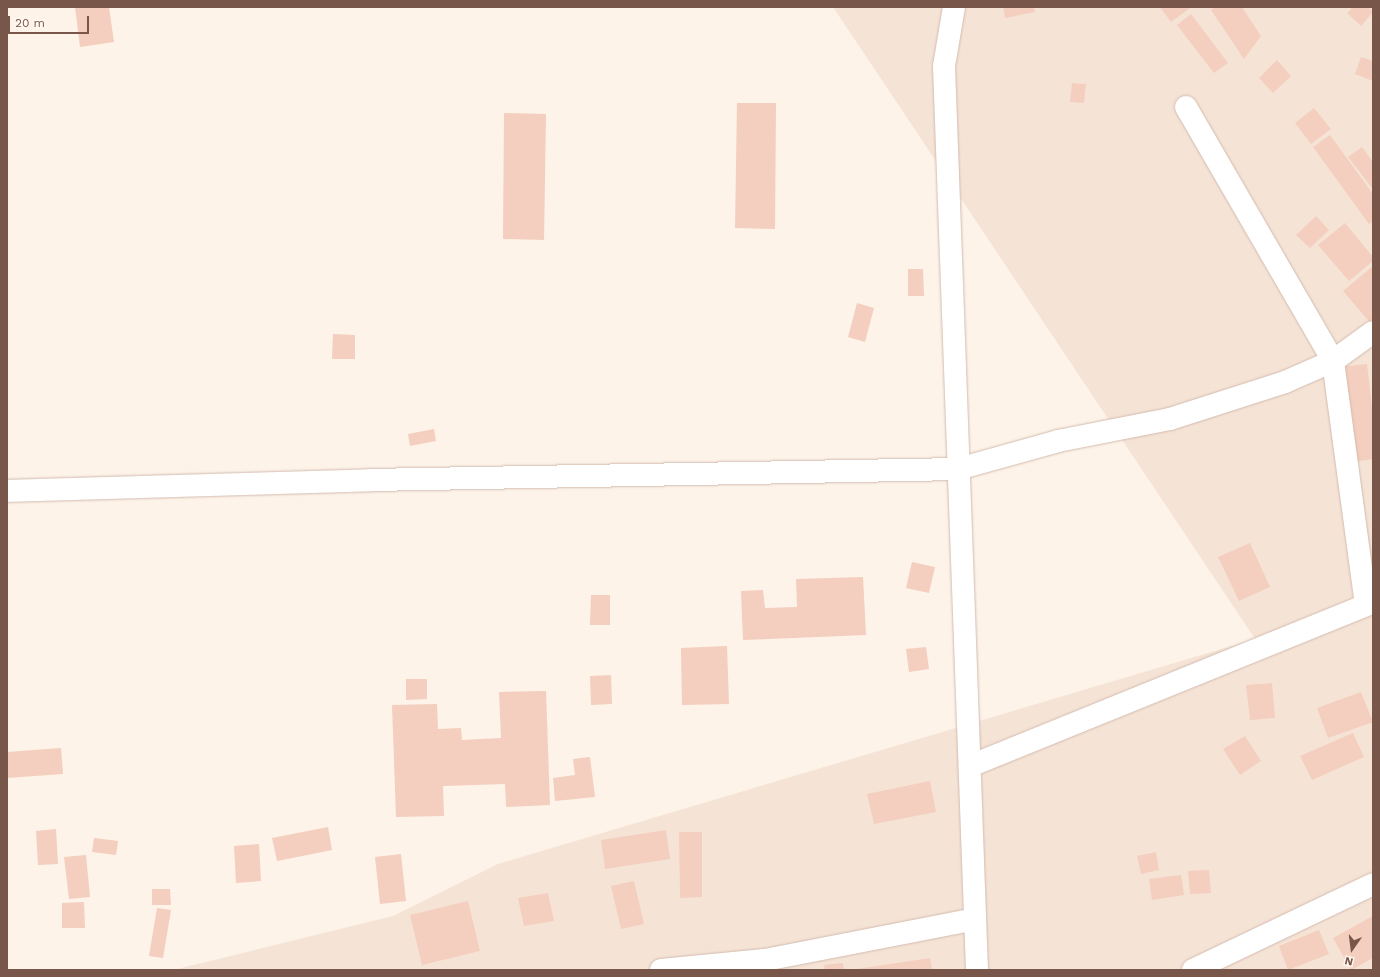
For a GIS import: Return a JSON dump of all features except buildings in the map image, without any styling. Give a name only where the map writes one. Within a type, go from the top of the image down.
[{"type":"street","points":[[954,7],[944,66],[978,970]]},
{"type":"street","points":[[970,766],[1369,603],[1333,361],[1186,107]]},
{"type":"street","points":[[7,492],[378,480],[958,469],[1058,441],[1170,419],[1285,382],[1333,361],[1373,332]]},
{"type":"street","points":[[1193,970],[1373,884]]},
{"type":"street","points":[[661,970],[765,960],[975,919]]},
{"type":"shaded area","points":[[833,7],[1373,7],[1373,970],[173,970],[393,916],[498,864],[1255,639]]}]
